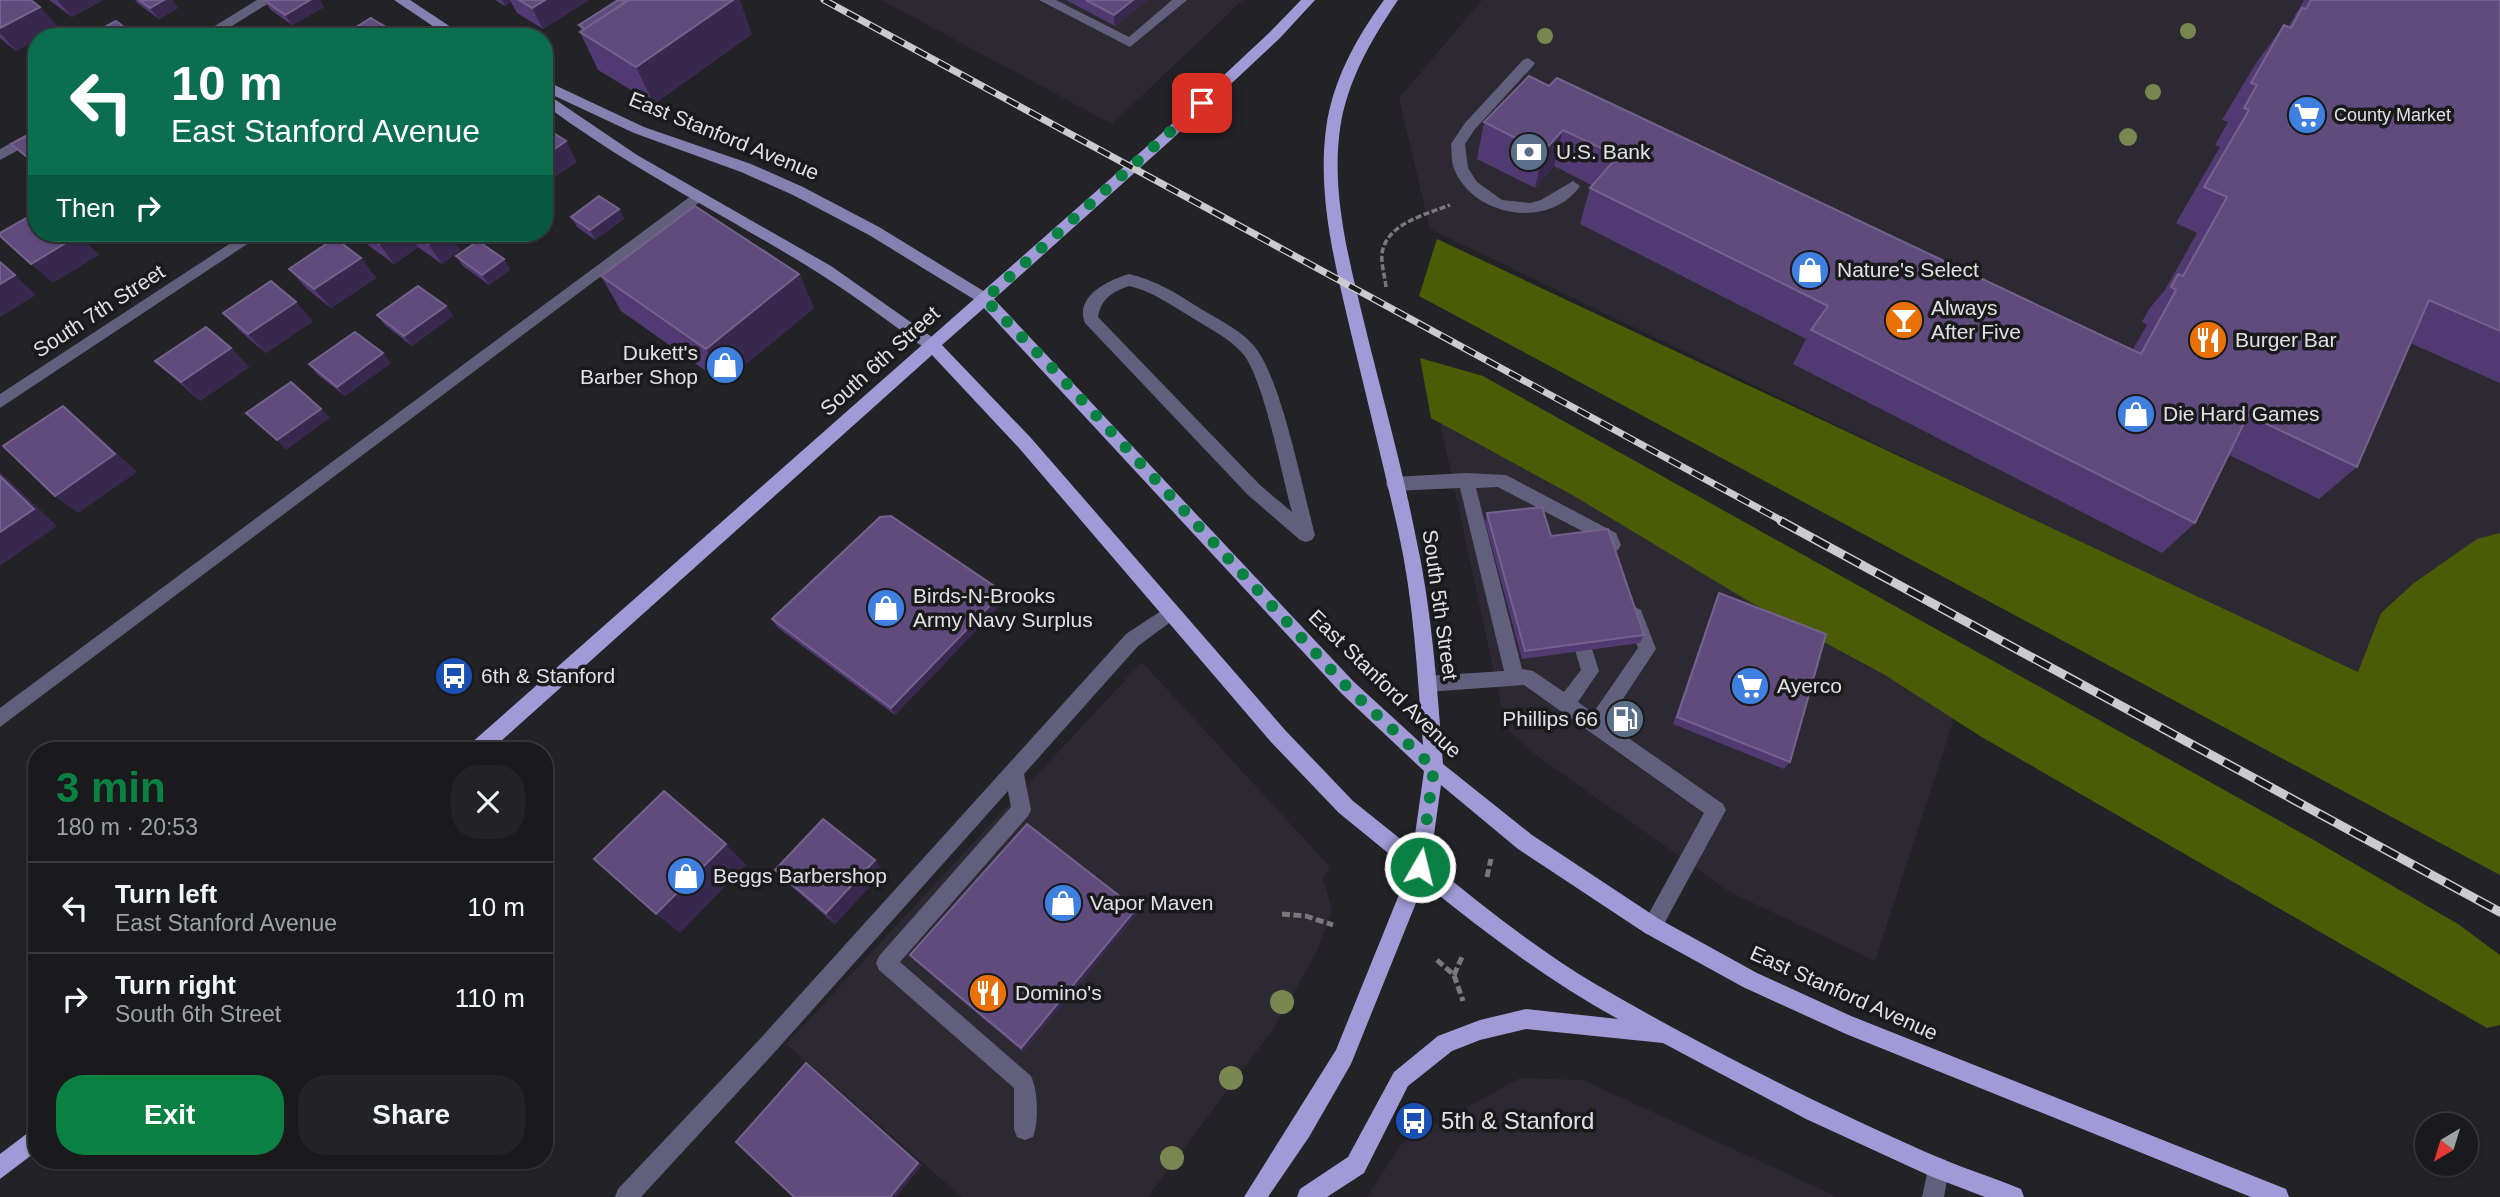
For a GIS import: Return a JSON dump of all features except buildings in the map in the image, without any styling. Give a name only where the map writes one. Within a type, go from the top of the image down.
[{"type":"main road","points":[[401,0],[445,28]]},
{"type":"main road","name":"South 6th Street","points":[[487,742],[1166,137],[1275,35],[1308,0]]},
{"type":"main road","name":"South 5th Street","points":[[1255,1197],[1301,1129],[1344,1057],[1420,867],[1434,768],[1422,618],[1407,533],[1340,254],[1332,190],[1333,129],[1348,73],[1372,26],[1391,0]]},
{"type":"main road","name":"East Stanford Avenue","points":[[553,89],[639,130],[746,168],[798,191],[874,231],[985,299],[1348,688],[1434,768],[1525,842],[1652,926],[1750,980],[1846,1024],[2278,1197]]},
{"type":"main road","points":[[553,104],[578,124],[695,198],[790,249],[884,310],[933,346],[1025,443],[1278,736],[1346,807],[1476,913],[1588,991],[1668,1035],[1814,1111],[1938,1168],[2013,1197]]},
{"type":"main road","points":[[1308,1197],[1356,1165],[1401,1079],[1446,1043],[1525,1019],[1668,1035]]},
{"type":"main road","points":[[0,1168],[28,1145]]},
{"type":"street","points":[[219,28],[267,0]]},
{"type":"street","points":[[1046,0],[1130,43],[1180,0]]},
{"type":"street","points":[[1528,63],[1469,126],[1458,144],[1461,169],[1476,192],[1492,203],[1509,208],[1536,208],[1560,200],[1573,186]]},
{"type":"street","points":[[0,155],[28,139]]},
{"type":"street","points":[[0,719],[695,198]]},
{"type":"street","name":"South 7th Street","points":[[0,401],[243,242]]},
{"type":"street","points":[[1129,280],[1151,285],[1231,335],[1249,350],[1266,384],[1306,535],[1254,490],[1090,319],[1092,303],[1108,287],[1129,280]]},
{"type":"street","points":[[1466,480],[1515,678]]},
{"type":"street","points":[[1394,484],[1500,480],[1610,538],[1618,562]]},
{"type":"street","points":[[1537,499],[1545,525]]},
{"type":"street","points":[[1595,725],[1647,649],[1630,599]]},
{"type":"street","points":[[626,1197],[775,1037],[1132,640],[1170,613]]},
{"type":"street","points":[[1566,704],[1590,671],[1574,618]]},
{"type":"street","points":[[1427,684],[1527,677],[1716,810],[1652,926]]},
{"type":"street","points":[[1014,770],[1021,810],[886,963],[1024,1083],[1025,1129]]},
{"type":"street","points":[[1933,1197],[1938,1168]]},
{"type":"path","points":[[1386,287],[1382,249],[1386,240],[1397,229],[1451,205]]},
{"type":"path","points":[[1486,882],[1492,852]]},
{"type":"path","points":[[1282,914],[1306,916],[1333,925]]},
{"type":"path","points":[[1454,975],[1462,957]]},
{"type":"path","points":[[1437,960],[1454,975],[1463,1001]]},
{"type":"shaded area","points":[[881,0],[1243,0],[1112,124]]},
{"type":"shaded area","points":[[1482,0],[2500,0],[2500,607],[2361,678],[1430,229],[1399,98]]},
{"type":"shaded area","points":[[1437,408],[1959,703],[1875,961],[1728,891],[1536,755],[1506,728]]},
{"type":"shaded area","points":[[1142,662],[1330,867],[1323,879],[1332,909],[1317,951],[1275,1026],[1148,1197],[962,1197],[786,1044]]},
{"type":"shaded area","points":[[1520,1078],[1583,1080],[1838,1197],[1367,1197],[1403,1142]]},
{"type":"green space","points":[[1437,239],[2358,672],[2381,613],[2414,583],[2477,539],[2500,533],[2500,875],[1419,296]]},
{"type":"green space","points":[[1420,358],[1483,376],[2312,839],[2458,924],[2500,955],[2500,1025],[2487,1028],[1980,736],[1885,675],[1750,602],[1574,496],[1431,418]]},
{"type":"railway","points":[[824,0],[1784,522]]},
{"type":"railway","points":[[1781,521],[2500,912]]},
{"type":"place","name":"County Market","points":[[2307,115]]},
{"type":"place","name":"U.S. Bank","points":[[1529,152]]},
{"type":"place","name":"Nature's Select","points":[[1810,270]]},
{"type":"place","name":"Always After Five","points":[[1904,320]]},
{"type":"place","name":"Burger Bar","points":[[2208,340]]},
{"type":"place","name":"Dukett's Barber Shop","points":[[725,365]]},
{"type":"place","name":"Die Hard Games","points":[[2136,414]]},
{"type":"place","name":"Birds-N-Brooks Army Navy Surplus","points":[[886,608]]},
{"type":"place","name":"6th & Stanford","points":[[454,676]]},
{"type":"place","name":"Ayerco","points":[[1750,686]]},
{"type":"place","name":"Phillips 66","points":[[1625,719]]},
{"type":"place","name":"Beggs Barbershop","points":[[686,876]]},
{"type":"place","name":"Vapor Maven","points":[[1063,903]]},
{"type":"place","name":"Domino's","points":[[988,993]]},
{"type":"place","name":"5th & Stanford","points":[[1414,1121]]},
{"type":"route","points":[[1202,103],[985,299],[1348,688],[1434,768],[1420,867]]}]
